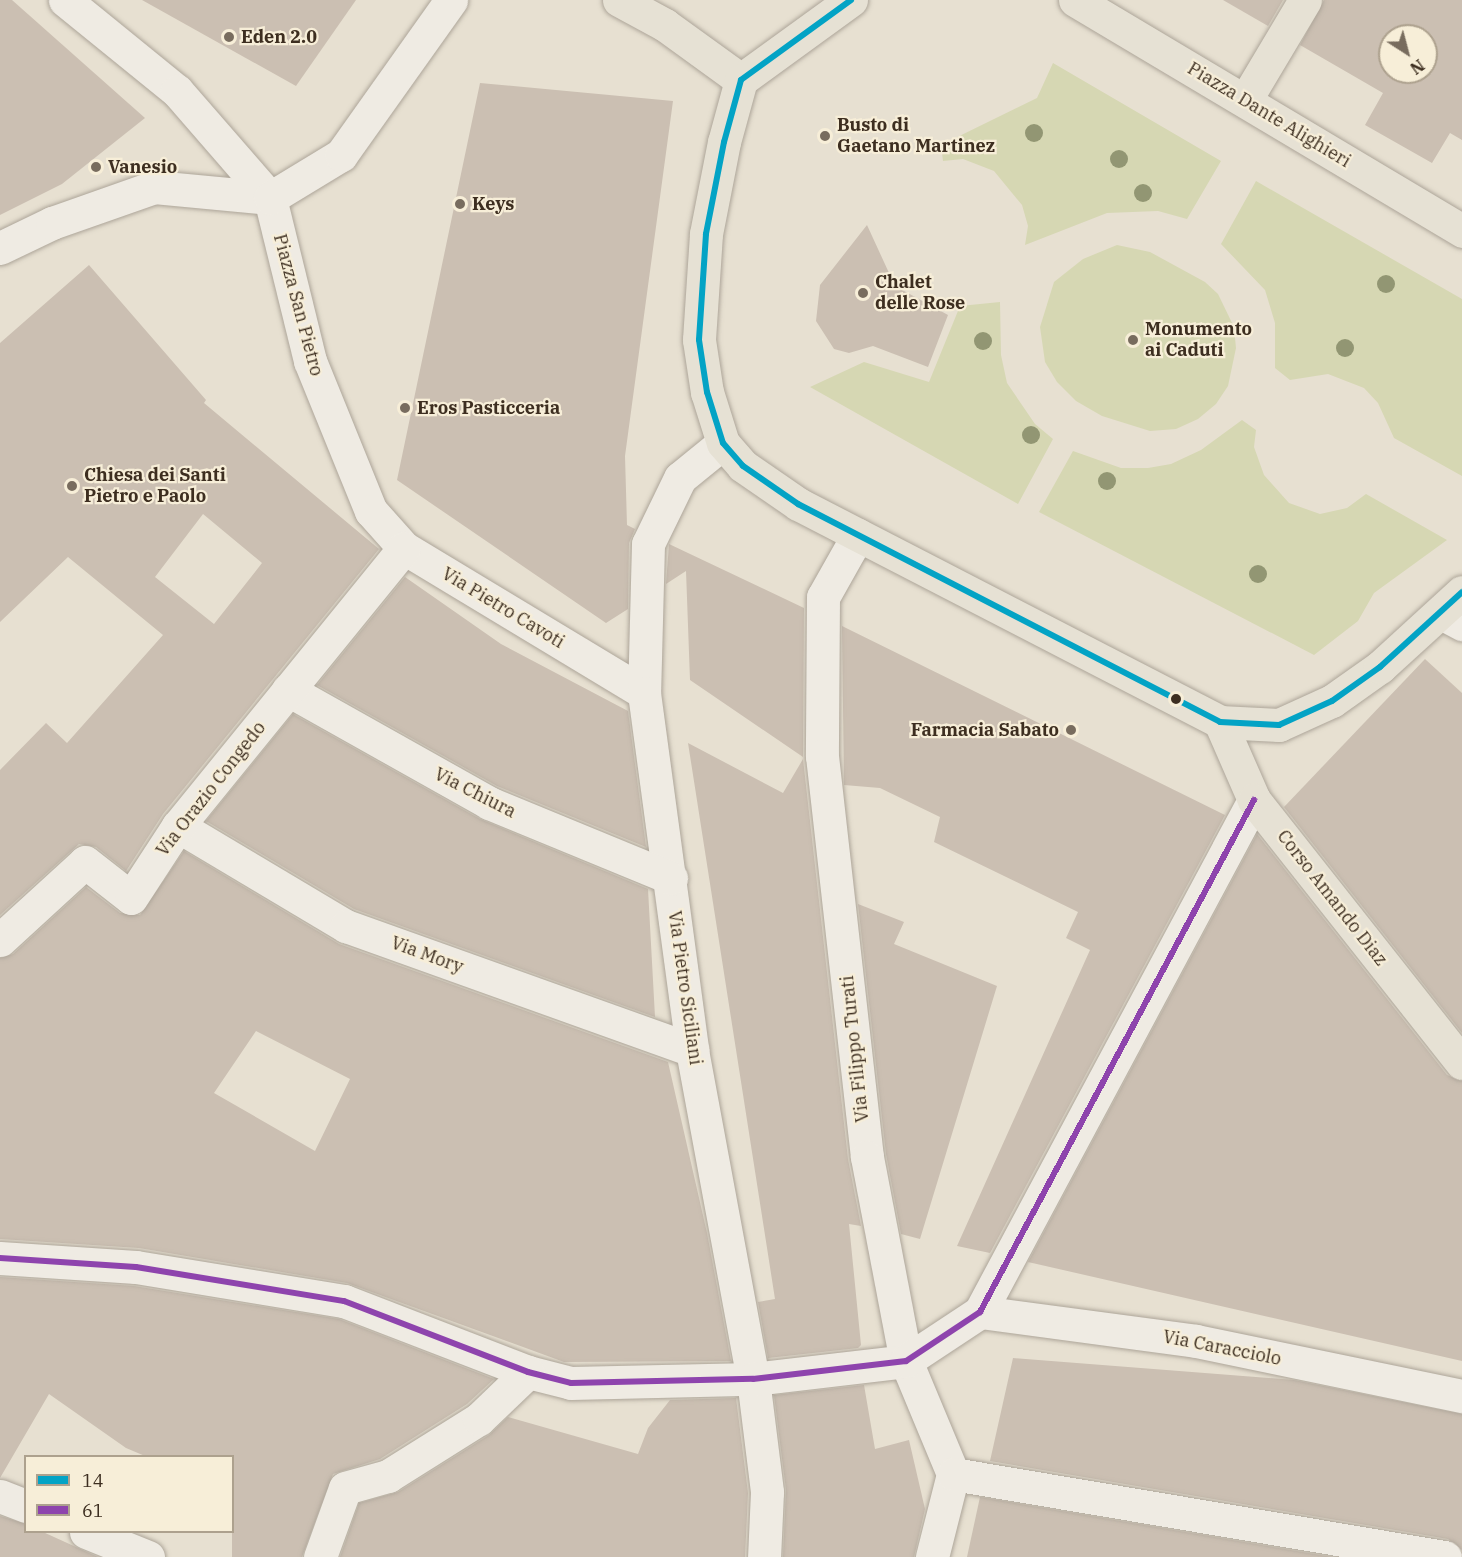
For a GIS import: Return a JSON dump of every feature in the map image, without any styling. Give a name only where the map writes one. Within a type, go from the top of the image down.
[{"type":"main road","points":[[619,0],[665,25],[741,80]]},
{"type":"main road","points":[[851,0],[741,80],[724,142],[706,234],[699,340],[707,392],[723,443],[752,472],[798,504],[1220,722],[1279,725],[1332,701],[1455,610]]},
{"type":"main road","name":"Piazza Dante Alighieri","points":[[1075,0],[1246,99],[1462,231]]},
{"type":"main road","points":[[1246,99],[1305,0]]},
{"type":"main road","name":"Corso Amando Diaz","points":[[1220,722],[1254,800],[1462,1063]]},
{"type":"street","points":[[65,0],[177,91],[270,198]]},
{"type":"street","points":[[0,248],[52,223],[154,187],[270,198],[341,155],[451,0]]},
{"type":"street","name":"Piazza San Pietro","points":[[270,198],[310,362],[371,511]]},
{"type":"street","name":"Via Pietro Siciliani","points":[[723,443],[680,478],[648,544],[644,693],[671,878],[692,1050],[753,1379],[767,1492],[764,1557]]},
{"type":"street","name":"Via Pietro Cavoti","points":[[371,511],[404,548],[644,693]]},
{"type":"street","name":"Via Filippo Turati","points":[[858,535],[823,597],[822,756],[867,1157],[906,1360],[953,1474]]},
{"type":"street","name":"Via Orazio Congedo","points":[[0,940],[85,862],[131,898],[178,826],[404,548]]},
{"type":"street","name":"Via Chiura","points":[[288,690],[489,803],[671,878]]},
{"type":"street","points":[[0,1258],[136,1268],[344,1301],[528,1372],[571,1383],[753,1379],[906,1360],[980,1312],[1254,800]]},
{"type":"street","name":"Via Mory","points":[[178,826],[346,926],[692,1050]]},
{"type":"street","name":"Via Caracciolo","points":[[980,1312],[1196,1341],[1462,1396]]},
{"type":"street","points":[[320,1557],[345,1488],[388,1476],[478,1419],[528,1372]]},
{"type":"street","points":[[932,1557],[953,1474],[1445,1557]]},
{"type":"street","points":[[0,1496],[24,1505]]},
{"type":"street","points":[[88,1533],[148,1557]]},
{"type":"green space","points":[[1053,63],[1221,161],[1187,219],[1158,211],[1107,213],[1025,245],[1028,226],[1022,205],[994,171],[963,159],[943,161],[941,145],[1037,98]]},
{"type":"green space","points":[[1256,181],[1462,299],[1462,476],[1394,438],[1378,403],[1364,388],[1328,374],[1290,380],[1275,368],[1275,323],[1265,290],[1221,244]]},
{"type":"green space","points":[[1117,245],[1150,252],[1205,282],[1218,294],[1234,327],[1236,348],[1228,386],[1216,404],[1198,419],[1176,429],[1150,431],[1102,416],[1076,401],[1057,382],[1045,362],[1040,327],[1054,282],[1083,259]]},
{"type":"green space","points":[[1000,302],[1001,355],[1007,383],[1035,424],[1053,439],[1018,504],[810,387],[864,362],[929,382],[960,306]]},
{"type":"green space","points":[[1242,420],[1256,430],[1254,447],[1264,475],[1289,503],[1320,514],[1347,508],[1366,494],[1447,540],[1374,593],[1358,621],[1314,655],[1039,512],[1073,451],[1121,468],[1148,468],[1171,464],[1201,450]]},
{"type":"building","points":[[0,0],[12,0],[145,118],[62,184],[0,215]]},
{"type":"building","points":[[142,0],[356,0],[296,86]]},
{"type":"building","points":[[1223,0],[1283,0],[1268,26]]},
{"type":"building","points":[[1324,0],[1462,0],[1462,140],[1450,133],[1432,163],[1365,125],[1383,93],[1300,45]]},
{"type":"building","points":[[480,83],[673,101],[625,456],[627,525],[635,529],[629,543],[628,609],[606,623],[397,480]]},
{"type":"building","name":"Chalet delle Rose","points":[[867,225],[895,286],[948,315],[928,367],[873,346],[849,353],[834,349],[816,321],[820,285]]},
{"type":"building","points":[[89,265],[206,400],[204,403],[379,549],[163,814],[126,871],[96,847],[79,844],[0,915],[0,770],[46,723],[67,743],[163,635],[68,557],[0,622],[0,343]],"holes":[[[203,514],[262,563],[214,624],[155,577]]]},
{"type":"building","points":[[669,544],[804,608],[803,757],[690,680],[686,571],[666,584]]},
{"type":"building","points":[[405,577],[501,644],[628,711],[646,847],[497,786],[317,685]]},
{"type":"building","points":[[842,626],[1225,815],[990,1253],[957,1246],[1090,950],[1066,938],[1078,912],[934,842],[940,817],[880,788],[844,785]]},
{"type":"building","points":[[1425,659],[1462,693],[1462,1033],[1284,807]]},
{"type":"building","points":[[293,714],[480,819],[648,889],[655,1017],[354,909],[206,821]]},
{"type":"building","points":[[688,743],[783,793],[803,759],[848,1159],[861,1226],[849,1224],[861,1345],[858,1348],[768,1358],[758,1302],[775,1299]]},
{"type":"building","points":[[1257,834],[1447,1075],[1462,1081],[1462,1361],[1028,1262]]},
{"type":"building","points":[[184,851],[339,944],[668,1062],[707,1233],[731,1361],[564,1362],[347,1283],[139,1248],[0,1239],[0,958],[13,954],[86,887],[120,913],[140,915]],"holes":[[[256,1031],[350,1079],[315,1151],[214,1093]]]},
{"type":"building","points":[[858,904],[904,922],[894,944],[997,986],[920,1239],[901,1234],[886,1154]]},
{"type":"building","points":[[0,1277],[134,1286],[339,1319],[494,1379],[467,1404],[380,1459],[333,1474],[302,1557],[232,1557],[234,1455],[143,1455],[126,1448],[49,1394],[0,1478]]},
{"type":"building","points":[[1013,1358],[1294,1380],[1462,1414],[1462,1550],[1448,1539],[990,1461]]},
{"type":"building","points":[[864,1385],[875,1449],[909,1440],[925,1509],[914,1557],[783,1557],[786,1490],[774,1395]]},
{"type":"building","points":[[736,1398],[748,1493],[745,1557],[340,1557],[359,1503],[398,1492],[489,1435],[508,1417],[638,1454],[648,1428],[670,1400]]},
{"type":"building","points":[[980,1497],[1332,1557],[967,1557]]},
{"type":"building","points":[[0,1516],[24,1523],[24,1533],[45,1533],[98,1557],[0,1557]]},
{"type":"transit line","name":"14","points":[[851,0],[741,80],[724,142],[706,234],[699,340],[707,392],[723,443],[743,466],[798,504],[1220,722],[1279,725],[1332,701],[1380,667],[1462,592]]},
{"type":"transit line","name":"61","points":[[0,1258],[136,1267],[344,1301],[528,1372],[571,1383],[753,1379],[906,1361],[980,1312],[1254,800]]},
{"type":"place","name":"Eden 2.0","points":[[229,37]]},
{"type":"place","name":"Busto di Gaetano Martinez","points":[[825,136]]},
{"type":"place","name":"Vanesio","points":[[96,167]]},
{"type":"place","name":"Keys","points":[[460,204]]},
{"type":"place","name":"Chalet delle Rose","points":[[863,293]]},
{"type":"place","name":"Monumento ai Caduti","points":[[1133,340]]},
{"type":"place","name":"Eros Pasticceria","points":[[405,408]]},
{"type":"place","name":"Chiesa dei Santi Pietro e Paolo","points":[[72,486]]},
{"type":"place","name":"Farmacia Sabato","points":[[1071,730]]}]
